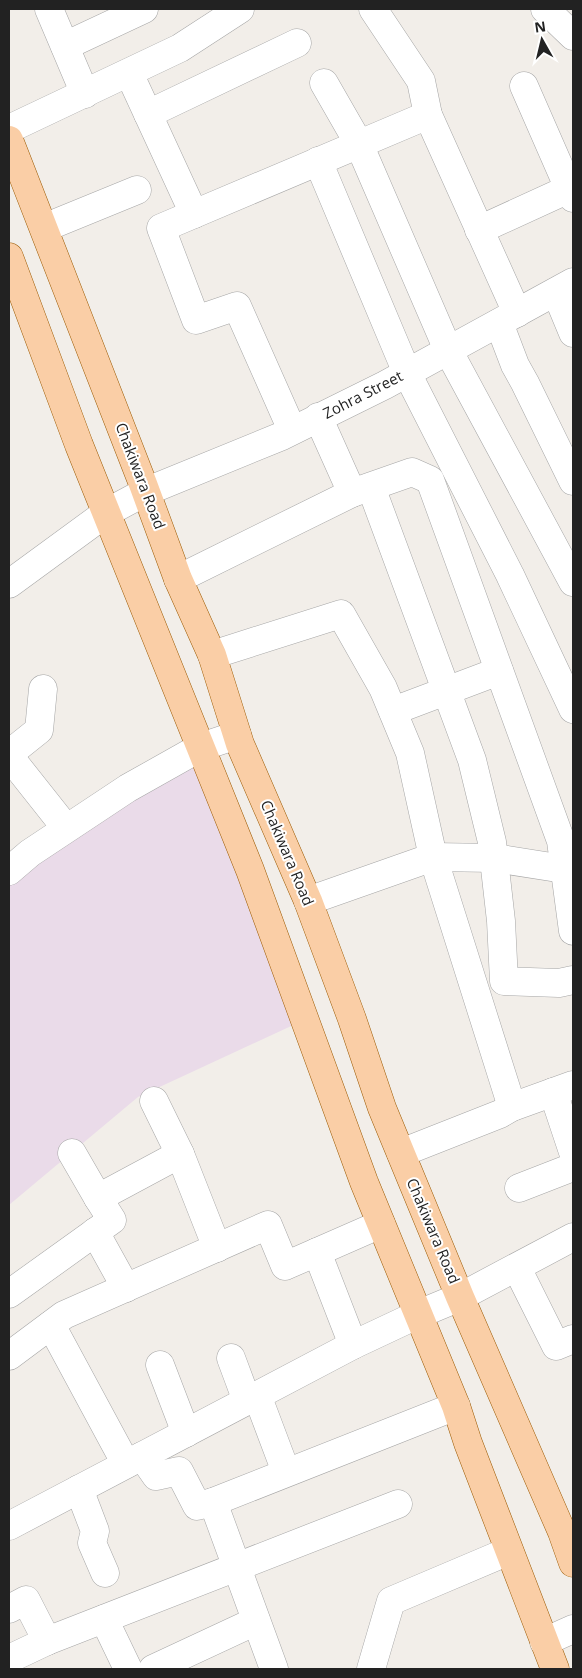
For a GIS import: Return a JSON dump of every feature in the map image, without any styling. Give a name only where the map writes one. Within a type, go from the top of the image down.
[{"type":"main road","name":"Chakiwara Road","points":[[9,140],[178,579],[212,656],[237,736],[308,901],[352,1019],[382,1108],[460,1296],[562,1532],[573,1563]]},
{"type":"main road","points":[[9,257],[17,304],[106,513],[250,870],[364,1182],[456,1406],[555,1669]]},
{"type":"street","points":[[50,9],[85,94]]},
{"type":"street","points":[[65,46],[144,9]]},
{"type":"street","points":[[373,9],[421,81],[428,115],[480,230],[508,318],[515,365],[573,481]]},
{"type":"street","points":[[545,9],[573,36]]},
{"type":"street","points":[[9,129],[180,48],[237,10]]},
{"type":"street","points":[[148,114],[298,43]]},
{"type":"street","points":[[129,73],[194,214]]},
{"type":"street","points":[[324,83],[359,144],[448,350],[570,568]]},
{"type":"street","points":[[480,230],[572,191],[524,86]]},
{"type":"street","points":[[292,430],[237,306],[196,320],[161,228],[428,115]]},
{"type":"street","points":[[318,161],[407,373],[510,575],[573,709]]},
{"type":"street","points":[[44,228],[136,190]]},
{"type":"street","points":[[565,287],[573,333]]},
{"type":"street","name":"Zohra Street","points":[[9,584],[106,513],[145,492],[292,430],[407,373],[565,287]]},
{"type":"street","points":[[318,417],[362,490],[447,692],[472,760],[492,842],[501,921],[504,981],[559,983],[573,981],[573,963]]},
{"type":"street","points":[[178,579],[362,490],[412,472],[430,480],[560,840],[573,931]]},
{"type":"street","points":[[212,656],[341,614],[383,688],[410,753],[433,857],[512,1107]]},
{"type":"street","points":[[392,710],[499,672]]},
{"type":"street","points":[[43,689],[39,730],[9,755],[66,828]]},
{"type":"street","points":[[9,870],[30,852],[128,788],[201,748],[237,736]]},
{"type":"street","points":[[308,901],[433,857],[494,858],[564,869]]},
{"type":"street","points":[[401,1154],[500,1114],[512,1107],[563,1088],[573,1152]]},
{"type":"street","points":[[154,1101],[180,1154],[217,1248]]},
{"type":"street","points":[[9,1294],[112,1220],[72,1153]]},
{"type":"street","points":[[98,1198],[180,1154]]},
{"type":"street","points":[[519,1188],[573,1167]]},
{"type":"street","points":[[9,1356],[64,1316],[268,1225],[285,1266],[381,1224]]},
{"type":"street","points":[[95,1232],[126,1288]]},
{"type":"street","points":[[9,1526],[353,1345],[460,1296],[517,1268],[573,1237]]},
{"type":"street","points":[[317,1252],[353,1345]]},
{"type":"street","points":[[517,1268],[556,1346],[573,1339]]},
{"type":"street","points":[[51,1325],[134,1460],[156,1476],[179,1471],[197,1506],[213,1502],[456,1406]]},
{"type":"street","points":[[230,1358],[252,1398],[286,1472]]},
{"type":"street","points":[[160,1364],[186,1433]]},
{"type":"street","points":[[79,1489],[95,1531],[92,1544],[105,1573]]},
{"type":"street","points":[[213,1502],[274,1669]]},
{"type":"street","points":[[9,1659],[47,1641],[398,1504]]},
{"type":"street","points":[[371,1669],[391,1601],[509,1551]]},
{"type":"street","points":[[9,1609],[26,1600],[47,1641]]},
{"type":"street","points":[[104,1619],[128,1669]]},
{"type":"street","points":[[154,1669],[256,1621]]},
{"type":"street","points":[[544,1642],[573,1629]]},
{"type":"shaded area","points":[[216,747],[315,1015],[138,1097],[9,1205],[9,871]]}]
